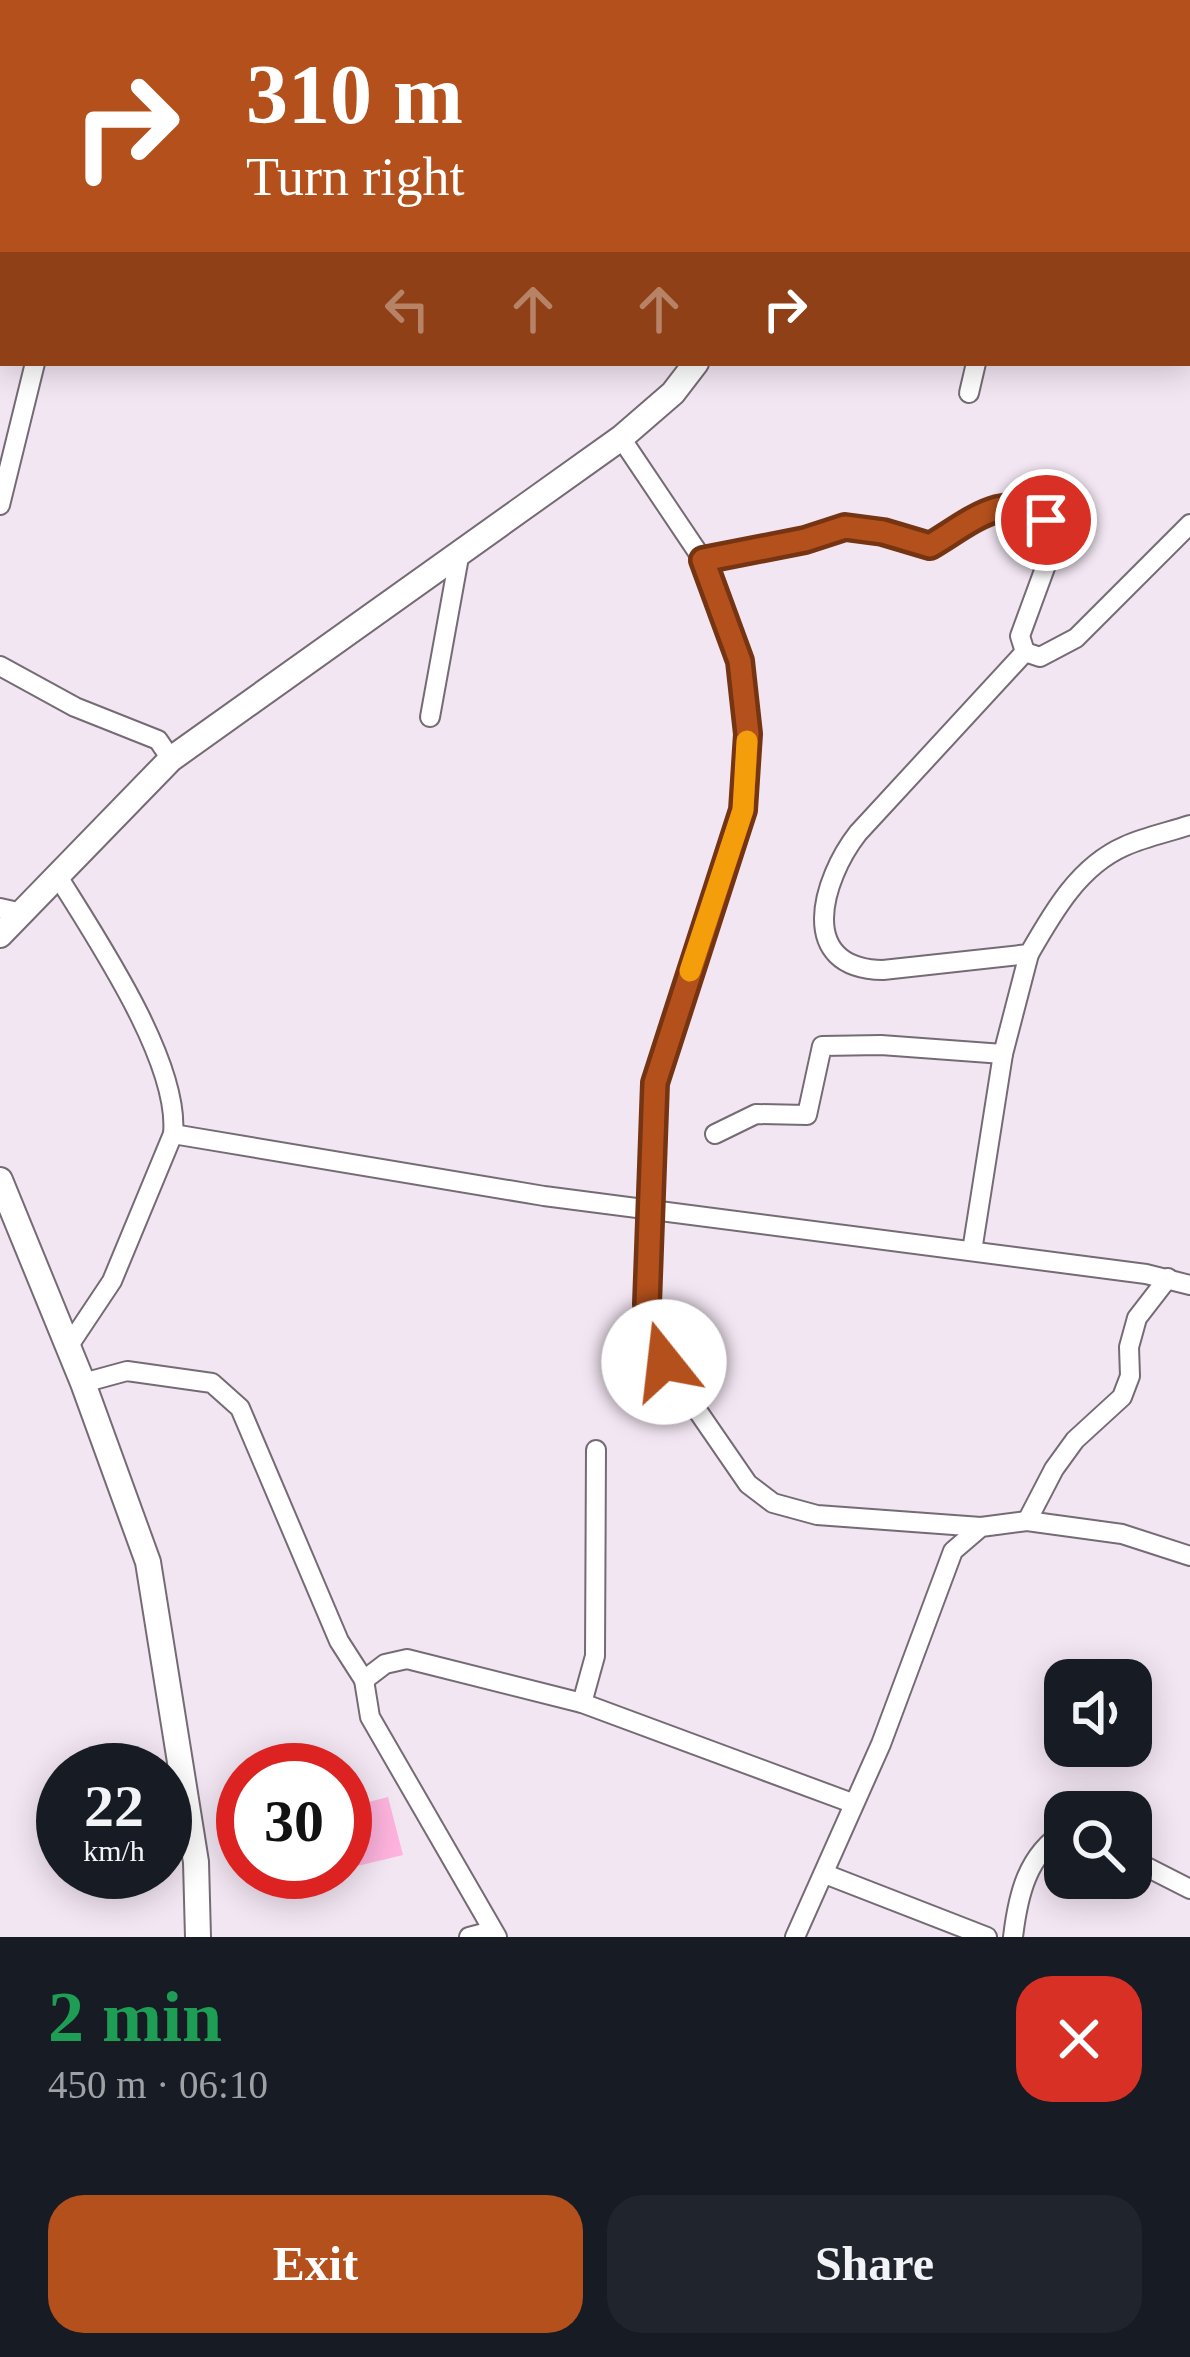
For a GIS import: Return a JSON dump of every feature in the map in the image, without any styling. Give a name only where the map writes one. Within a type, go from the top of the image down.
[{"type":"street","points":[[0,505],[7,445],[34,366]]},
{"type":"street","points":[[0,935],[9,910],[57,875],[171,759],[621,438],[673,393],[694,366]]},
{"type":"street","points":[[969,393],[975,366]]},
{"type":"street","points":[[621,438],[703,560],[740,661],[748,734],[743,810],[655,1083],[647,1304],[664,1362],[748,1484],[773,1503],[817,1515],[980,1527],[1027,1521],[1122,1534],[1190,1556]]},
{"type":"street","points":[[703,560],[805,540],[845,527],[930,546],[1000,506],[1021,505],[1046,520],[1053,546],[1020,636],[1025,652]]},
{"type":"street","points":[[1025,652],[1040,657],[1076,638],[1190,524]]},
{"type":"street","points":[[430,717],[459,556]]},
{"type":"street","points":[[1025,652],[848,846],[833,874],[824,920],[834,951],[860,970],[907,969],[1029,953]]},
{"type":"street","points":[[0,666],[75,707],[158,740],[171,759]]},
{"type":"street","points":[[973,1251],[1003,1054],[1029,953],[1062,898],[1088,871],[1121,847],[1190,825]]},
{"type":"street","points":[[57,875],[112,965],[176,1109],[173,1134],[112,1281],[68,1347]]},
{"type":"street","points":[[716,1134],[756,1114],[807,1115],[822,1046],[881,1045],[1003,1054]]},
{"type":"street","points":[[173,1134],[544,1196],[973,1251],[1190,1285]]},
{"type":"street","points":[[0,1180],[83,1383],[148,1562],[196,1862],[198,1937]]},
{"type":"street","points":[[1027,1521],[1075,1440],[1122,1397],[1130,1376],[1129,1347],[1137,1318],[1168,1278]]},
{"type":"street","points":[[83,1383],[127,1371],[212,1383],[240,1408],[339,1641],[364,1680],[370,1717],[494,1934],[469,1937]]},
{"type":"street","points":[[582,1703],[595,1656],[596,1450]]},
{"type":"street","points":[[795,1937],[881,1744],[953,1551],[980,1527]]},
{"type":"street","points":[[364,1680],[385,1664],[407,1659],[582,1703],[852,1803]]},
{"type":"street","points":[[1013,1937],[1018,1894],[1044,1850]]},
{"type":"street","points":[[1152,1869],[1190,1888]]},
{"type":"street","points":[[825,1874],[987,1937]]},
{"type":"building","points":[[388,1797],[403,1855],[372,1862],[372,1801]]},
{"type":"slow traffic","points":[[690,971],[743,810],[747,741]]},
{"type":"route","points":[[664,1362],[647,1304],[655,1083],[743,810],[748,734],[740,661],[703,560],[805,540],[845,527],[930,546],[1000,506],[1021,505],[1046,520]]}]
